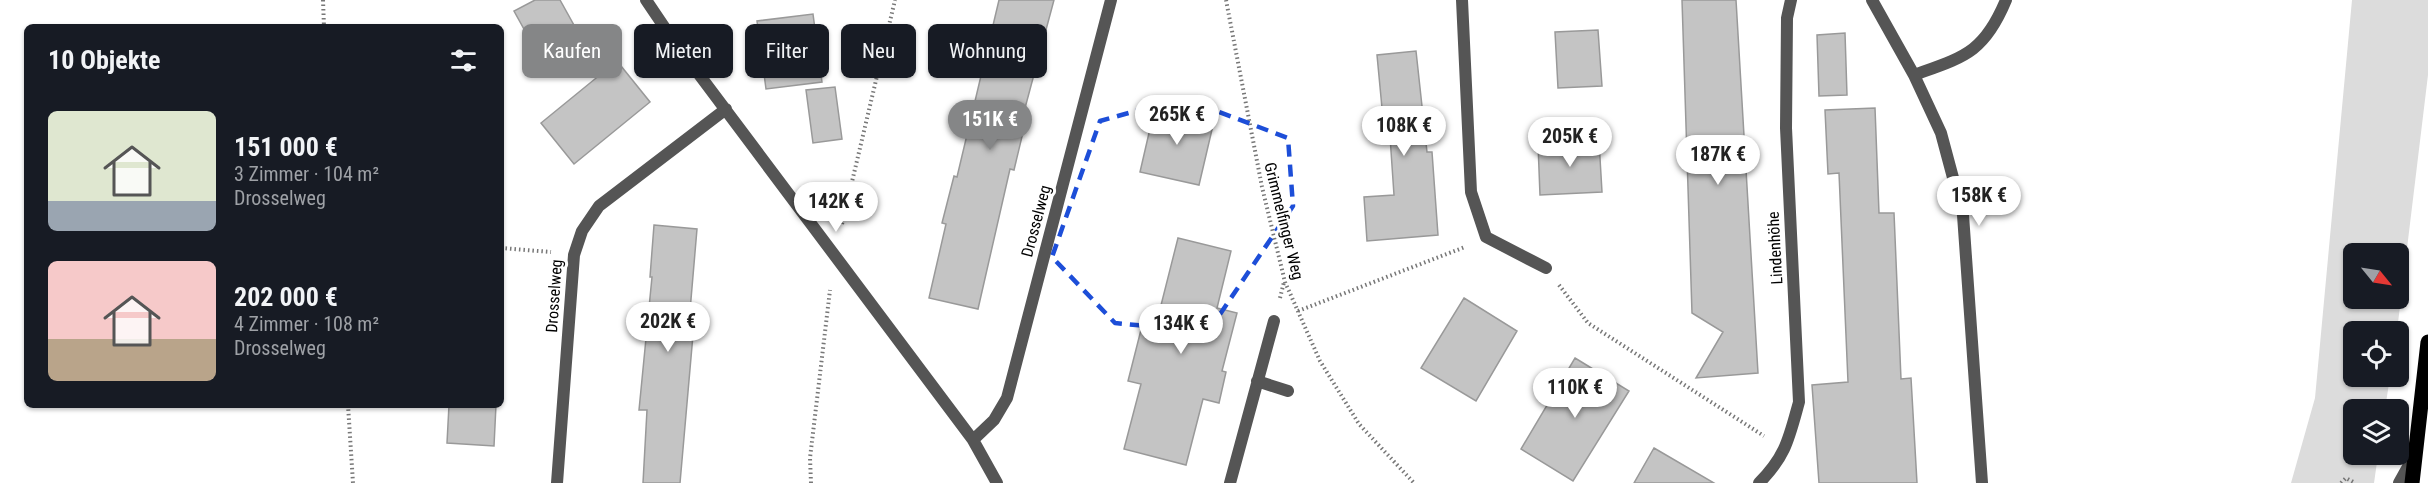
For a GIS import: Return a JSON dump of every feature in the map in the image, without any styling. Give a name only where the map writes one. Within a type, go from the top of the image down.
[{"type":"main road","points":[[2412,483],[2428,342]]},
{"type":"street","points":[[646,0],[671,37],[973,440],[997,483]]},
{"type":"street","name":"Drosselweg","points":[[973,440],[994,420],[1007,398],[1111,0]]},
{"type":"street","points":[[1462,0],[1471,192],[1488,238],[1546,268]]},
{"type":"street","name":"Lindenhöhe","points":[[1759,483],[1776,466],[1787,443],[1799,402],[1786,128],[1787,18],[1791,0]]},
{"type":"street","points":[[1872,0],[1914,75],[1941,133],[1963,215],[1982,483]]},
{"type":"street","points":[[1914,75],[1964,58],[1994,27],[2006,0]]},
{"type":"street","name":"Drosselweg","points":[[557,483],[574,255],[582,231],[599,206],[726,110]]},
{"type":"street","points":[[1230,483],[1274,321]]},
{"type":"street","points":[[1257,381],[1287,391]]},
{"type":"street","points":[[2399,483],[2415,455]]},
{"type":"path","points":[[323,0],[324,24]]},
{"type":"path","name":"Grimmelfinger Weg","points":[[1226,0],[1262,187],[1285,282],[1320,361],[1359,424],[1414,483]]},
{"type":"path","points":[[811,483],[810,458],[835,256],[893,1]]},
{"type":"path","points":[[1298,311],[1488,238]]},
{"type":"path","points":[[504,248],[574,255]]},
{"type":"path","points":[[1546,268],[1588,323],[1766,438],[1787,443]]},
{"type":"path","points":[[348,408],[353,483]]},
{"type":"path","points":[[2341,483],[2346,478],[2355,483]]},
{"type":"highlighted area","points":[[1182,98],[1288,138],[1293,206],[1208,332],[1115,323],[1052,257],[1100,121]]},
{"type":"shaded area","points":[[2352,0],[2428,0],[2428,75],[2408,243],[2343,243],[2343,309],[2400,309],[2398,321],[2343,321],[2343,387],[2388,387],[2387,399],[2343,399],[2343,465],[2377,465],[2374,483],[2291,483],[2315,398]]},
{"type":"building","points":[[535,0],[560,0],[573,24],[522,25],[514,11]]},
{"type":"building","points":[[999,0],[1054,0],[1047,26],[1047,24],[993,24]]},
{"type":"building","points":[[1682,0],[1736,0],[1758,373],[1696,378],[1723,332],[1692,313]]},
{"type":"building","points":[[813,14],[814,24],[757,24],[757,21]]},
{"type":"building","points":[[1598,30],[1602,86],[1558,88],[1555,32]]},
{"type":"building","points":[[1845,33],[1847,95],[1819,96],[1817,35]]},
{"type":"building","points":[[1416,51],[1427,152],[1432,152],[1438,235],[1367,241],[1364,197],[1394,195],[1388,107],[1382,108],[1377,55]]},
{"type":"building","points":[[622,67],[650,102],[574,164],[541,123],[596,78],[622,78]]},
{"type":"building","points":[[765,78],[821,78],[822,82],[766,89]]},
{"type":"building","points":[[980,78],[1033,78],[1021,123],[1025,124],[1014,170],[1010,169],[978,309],[929,298],[946,224],[942,223],[954,176],[957,177]]},
{"type":"building","points":[[835,87],[842,139],[813,143],[806,90]]},
{"type":"building","points":[[1155,107],[1214,121],[1199,185],[1140,172]]},
{"type":"building","points":[[1875,108],[1879,213],[1894,213],[1901,379],[1911,378],[1917,483],[1819,483],[1812,385],[1848,382],[1839,173],[1828,174],[1825,110]]},
{"type":"building","points":[[1599,141],[1602,192],[1540,195],[1538,144]]},
{"type":"building","points":[[654,225],[697,229],[690,311],[695,312],[680,483],[643,483],[647,410],[639,410],[652,277],[650,277]]},
{"type":"building","points":[[1178,238],[1231,251],[1217,308],[1237,313],[1222,371],[1226,372],[1219,403],[1203,399],[1186,465],[1124,449],[1141,384],[1128,381],[1143,322],[1156,325]]},
{"type":"building","points":[[1464,298],[1517,331],[1476,401],[1421,368]]},
{"type":"building","points":[[1575,358],[1629,391],[1573,481],[1521,449]]},
{"type":"building","points":[[449,408],[496,408],[494,446],[447,443]]},
{"type":"building","points":[[1654,448],[1714,483],[1634,483]]}]
